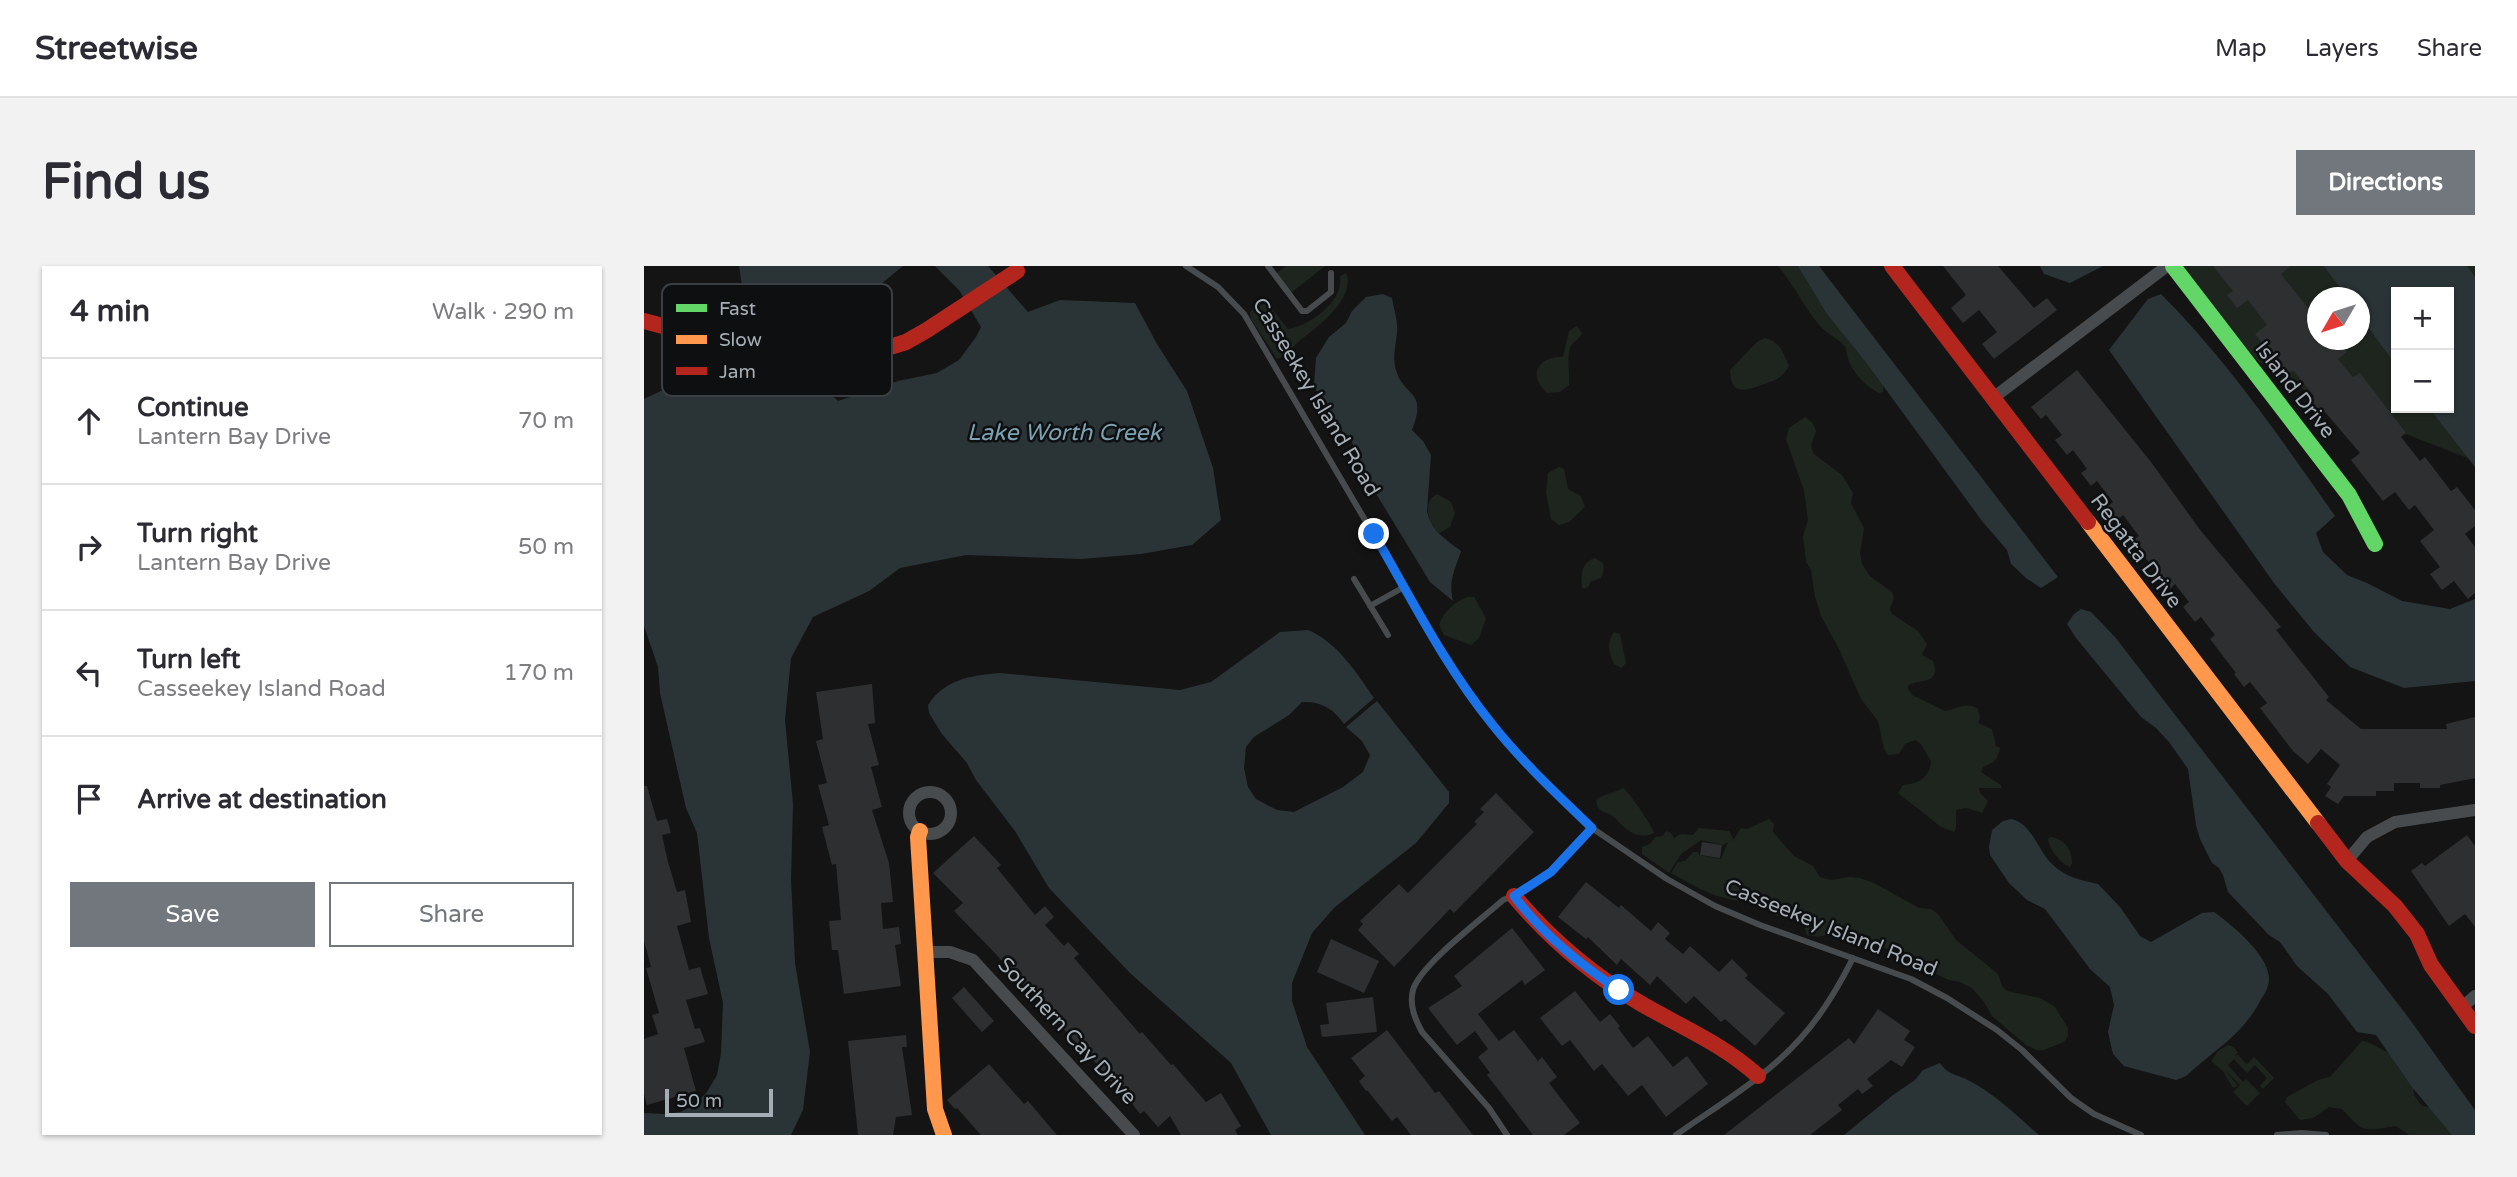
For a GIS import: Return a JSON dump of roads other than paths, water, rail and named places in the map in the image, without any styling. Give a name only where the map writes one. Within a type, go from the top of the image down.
[{"type":"street","name":"Regatta Drive","points":[[1892,266],[2347,861],[2395,906],[2417,934],[2431,965],[2475,1026]]},
{"type":"street","points":[[1993,398],[2167,266]]},
{"type":"street","name":"Island Drive","points":[[2173,266],[2349,495],[2375,544]]},
{"type":"street","points":[[892,346],[927,330],[1022,269]]},
{"type":"street","points":[[644,321],[662,326]]},
{"type":"street","points":[[2347,861],[2367,837],[2395,822],[2475,810]]},
{"type":"street","points":[[920,831],[918,837],[935,1109],[944,1135]]},
{"type":"street","points":[[1514,896],[1528,915],[1584,967],[1663,1016],[1711,1039],[1758,1076]]},
{"type":"street","name":"Southern Cay Drive","points":[[925,952],[950,952],[973,960],[1134,1135]]},
{"type":"street","points":[[2461,1007],[2475,996]]},
{"type":"lane","name":"Casseekey Island Road","points":[[1186,266],[1218,287],[1244,314],[1449,663],[1492,723],[1526,762],[1592,828],[1667,879],[1715,906],[1759,925],[1911,979],[1947,998],[1997,1030],[2022,1050],[2071,1098],[2094,1114],[2141,1135]]},
{"type":"lane","points":[[1268,266],[1299,307],[1307,311],[1331,292],[1331,273]]},
{"type":"lane","points":[[1354,579],[1388,635]]},
{"type":"lane","points":[[1370,606],[1404,587]]},
{"type":"lane","points":[[1507,1135],[1489,1108],[1422,1032],[1414,1018],[1413,991],[1424,970],[1503,900],[1551,872],[1592,828]]},
{"type":"lane","points":[[1676,1135],[1735,1096],[1800,1039],[1843,979],[1853,958]]},
{"type":"lane","points":[[2277,1135],[2326,1135]]},
{"type":"water","name":"Lake Worth Creek","points":[[739,266],[903,266],[881,284],[742,284]]},
{"type":"water","name":"Lake Worth Creek","points":[[935,266],[988,266],[1028,312],[1060,300],[1135,303],[1187,391],[1213,468],[1221,520],[1192,545],[1141,554],[1081,559],[966,555],[900,568],[869,591],[813,617],[791,658],[785,720],[793,804],[791,879],[795,963],[810,1052],[803,1110],[791,1135],[644,1135],[644,1113],[680,1112],[693,1106],[707,1092],[717,1075],[721,1053],[723,1003],[709,938],[697,833],[686,808],[660,693],[658,667],[644,626],[644,399],[662,390],[662,396],[832,396],[838,401],[853,396],[892,396],[892,383],[937,373],[959,360],[981,327],[959,290]]},
{"type":"water","points":[[1798,266],[1819,266],[2058,577],[2041,588],[2011,564],[2007,550],[1982,521],[1865,361],[1827,314]]},
{"type":"water","points":[[2040,266],[2103,266],[2070,283],[2044,274]]},
{"type":"water","points":[[2324,266],[2467,266],[2475,277],[2475,467],[2433,413],[2454,413],[2454,287],[2391,287],[2391,358],[2370,330],[2370,287],[2340,287]]},
{"type":"water","points":[[1383,294],[1392,298],[1396,319],[1396,370],[1416,400],[1416,417],[1412,430],[1423,441],[1431,455],[1427,511],[1429,519],[1440,535],[1461,551],[1452,581],[1453,601],[1430,582],[1364,474],[1352,442],[1326,413],[1314,385],[1316,358],[1329,337],[1346,323],[1352,311],[1366,297]]},
{"type":"water","points":[[2161,294],[2231,373],[2335,516],[2316,533],[2323,552],[2347,575],[2402,601],[2450,609],[2475,599],[2475,681],[2404,688],[2350,667],[2314,632],[2274,583],[2109,350],[2148,299]]},
{"type":"water","points":[[2081,609],[2091,612],[2115,637],[2408,1017],[2475,1110],[2475,1135],[2452,1135],[2412,1087],[2376,1035],[2357,1032],[2328,994],[2297,966],[2280,942],[2269,935],[2228,892],[2223,875],[2212,863],[2200,839],[2188,769],[2169,742],[2141,717],[2076,638],[2067,624]]},
{"type":"water","points":[[1308,630],[1337,650],[1374,698],[1344,724],[1326,707],[1302,702],[1289,715],[1254,737],[1246,747],[1244,768],[1248,787],[1256,799],[1277,810],[1294,812],[1343,787],[1363,772],[1370,755],[1362,741],[1346,727],[1377,701],[1449,792],[1449,803],[1416,843],[1335,907],[1312,933],[1292,983],[1292,1001],[1307,1047],[1365,1135],[1271,1135],[1231,1063],[1130,973],[1049,888],[1015,831],[976,780],[967,763],[942,734],[929,713],[928,705],[950,684],[999,673],[1180,690],[1211,682],[1280,632]]},
{"type":"water","points":[[2011,819],[2024,826],[2047,858],[2062,872],[2098,884],[2120,907],[2140,936],[2151,942],[2202,913],[2214,912],[2230,924],[2263,959],[2269,978],[2264,994],[2244,1025],[2186,1076],[2176,1080],[2124,1066],[2113,1054],[2108,1032],[2114,1005],[2110,987],[2090,969],[2045,909],[2027,900],[2009,883],[1990,855],[1992,830],[2003,821]]},
{"type":"water","points":[[1940,1063],[1949,1072],[1987,1091],[2039,1135],[1844,1135],[1915,1080],[1923,1070]]}]
